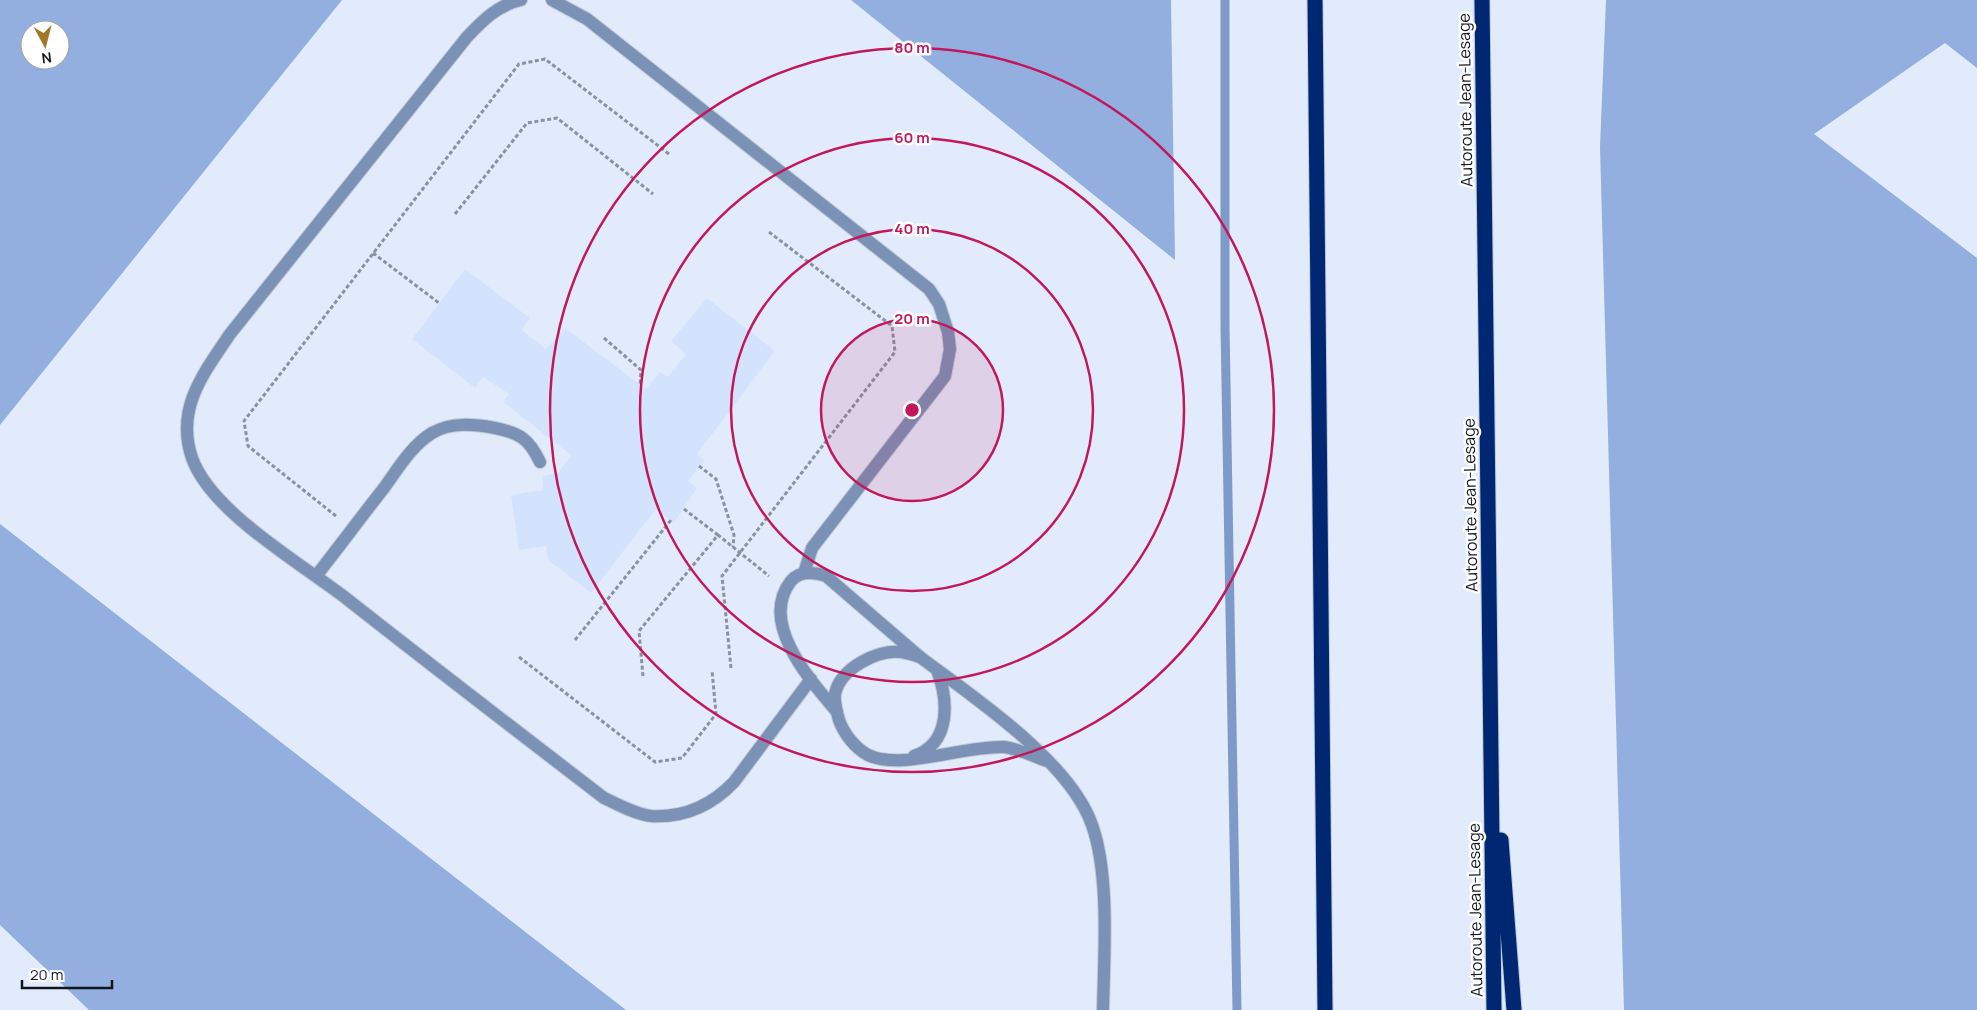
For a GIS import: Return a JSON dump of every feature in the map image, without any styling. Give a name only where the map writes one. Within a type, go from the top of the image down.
[{"type":"highway","points":[[1315,0],[1326,1010]]},
{"type":"highway","name":"Autoroute Jean-Lesage","points":[[1482,0],[1494,1010]]},
{"type":"highway","points":[[1490,699],[1514,1010]]},
{"type":"street","points":[[521,0],[496,10],[482,20],[467,37],[230,334],[197,383],[188,411],[187,439],[199,474],[238,517],[604,798],[630,810],[651,816],[677,814],[702,808],[719,798],[734,782],[810,679]]},
{"type":"street","points":[[552,0],[586,19],[916,277],[930,289],[942,310],[950,349],[945,376],[812,548],[804,573]]},
{"type":"street","points":[[316,576],[418,445],[431,434],[453,425],[476,424],[520,434],[533,446],[540,462]]},
{"type":"street","points":[[837,712],[810,679],[788,646],[782,621],[782,601],[786,589],[793,578],[804,573],[814,572],[826,576],[920,657],[1026,740],[1065,780],[1081,803],[1092,824],[1101,863],[1104,926],[1103,1010]]},
{"type":"street","points":[[920,657],[900,652],[879,655],[855,666],[841,679],[835,695],[842,729],[854,744],[867,755],[884,760],[983,748],[1004,748],[1023,751],[1047,762]]},
{"type":"street","points":[[902,759],[920,754],[940,732],[945,717],[946,701],[937,670]]},
{"type":"path","points":[[352,529],[248,446],[244,421],[519,64],[545,59],[669,154]]},
{"type":"path","points":[[455,214],[527,123],[557,118],[652,194]]},
{"type":"path","points":[[731,668],[722,576],[895,352],[892,326],[769,232]]},
{"type":"path","points":[[373,254],[440,303]]},
{"type":"path","points":[[604,338],[641,370],[640,385]]},
{"type":"path","points":[[699,466],[716,479],[734,535],[733,547]]},
{"type":"path","points":[[684,509],[786,589]]},
{"type":"path","points":[[575,640],[671,520]]},
{"type":"path","points":[[643,676],[639,631],[718,536]]},
{"type":"path","points":[[519,657],[655,762],[682,758],[716,714],[712,670]]},
{"type":"shaded area","points":[[0,0],[342,0],[0,425]]},
{"type":"shaded area","points":[[851,0],[1171,0],[1175,260]]},
{"type":"shaded area","points":[[1606,0],[1977,0],[1977,68],[1945,43],[1814,134],[1977,258],[1977,1010],[1624,1010],[1600,147]]},
{"type":"shaded area","points":[[465,269],[530,318],[522,330],[546,349],[565,328],[646,389],[660,372],[668,377],[686,354],[671,341],[707,298],[775,351],[697,454],[704,460],[688,481],[697,488],[674,523],[656,509],[591,593],[548,560],[546,546],[519,550],[511,495],[543,490],[542,476],[558,473],[571,455],[503,402],[509,394],[483,377],[475,388],[412,339]]},
{"type":"shaded area","points":[[0,524],[626,1010],[89,1010],[0,925]]},
{"type":"waterway","points":[[1225,0],[1225,326],[1237,1010]]}]
